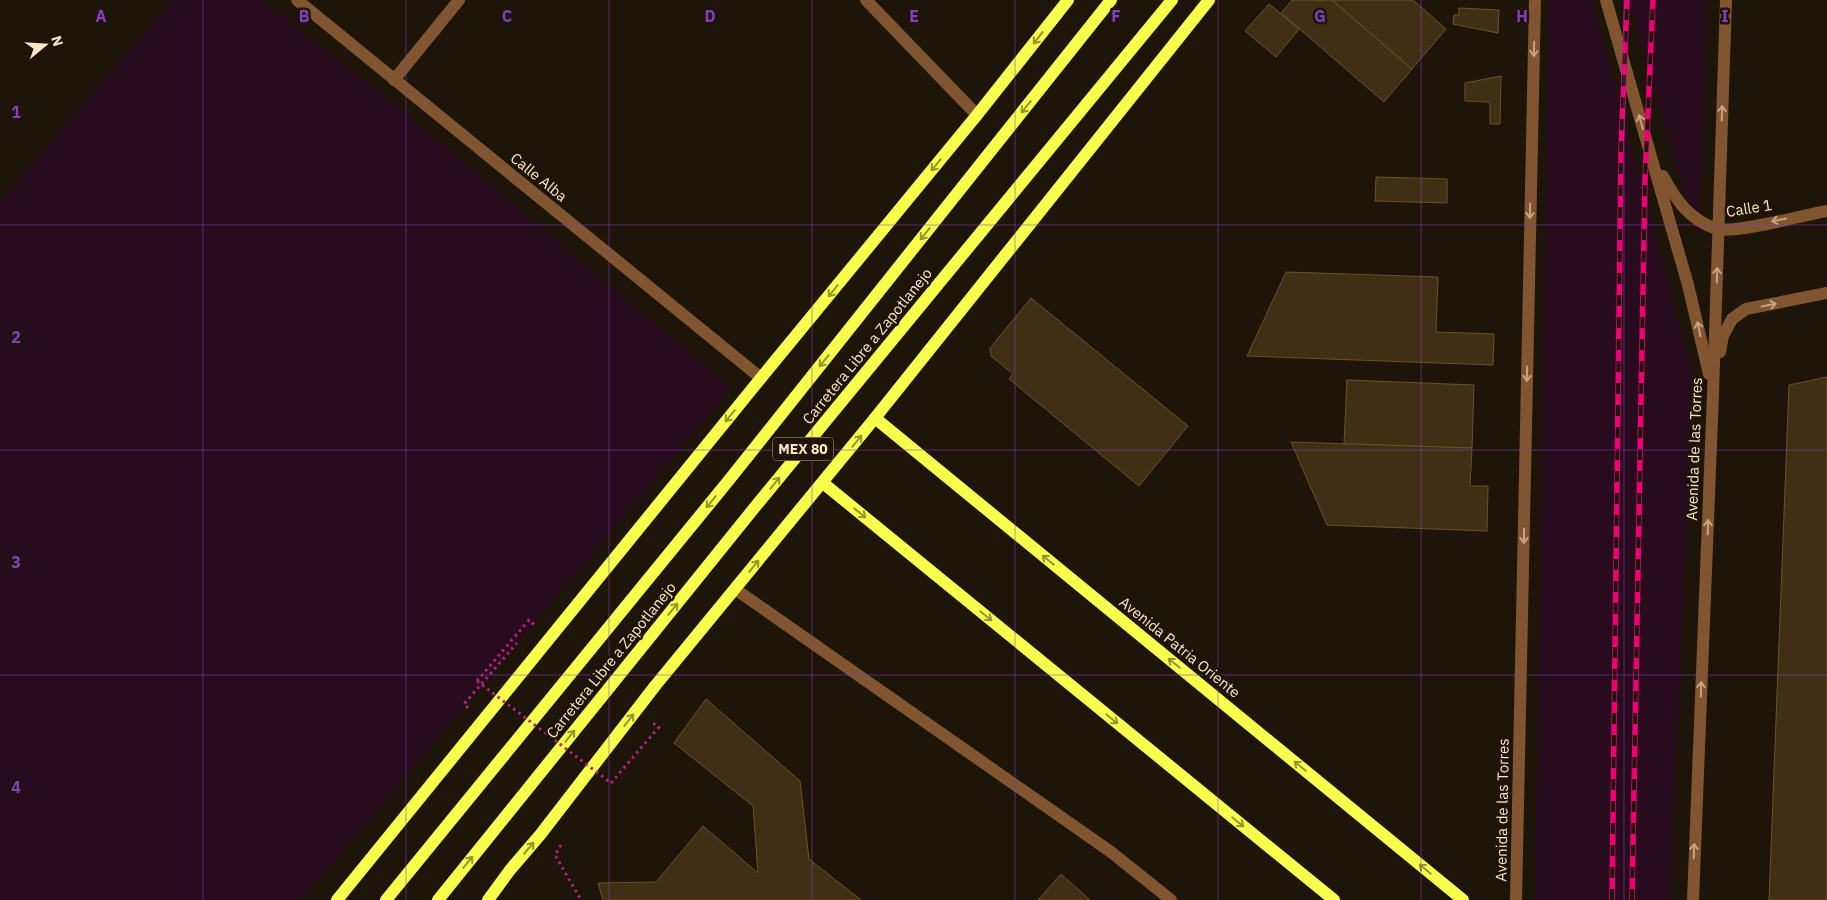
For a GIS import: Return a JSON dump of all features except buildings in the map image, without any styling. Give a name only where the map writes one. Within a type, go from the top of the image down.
[{"type":"main road","points":[[337,900],[977,115],[1068,0]]},
{"type":"main road","name":"Carretera Libre a Zapotlanejo","points":[[386,900],[729,480],[1111,0]]},
{"type":"main road","name":"Carretera Libre a Zapotlanejo","points":[[438,900],[755,507],[1172,0]]},
{"type":"main road","points":[[488,900],[655,686],[875,418],[1209,0]]},
{"type":"main road","name":"Avenida Patria Oriente","points":[[875,418],[1463,900]]},
{"type":"main road","points":[[822,482],[1334,900]]},
{"type":"street","name":"Calle Alba","points":[[297,0],[761,378]]},
{"type":"street","points":[[394,80],[458,0]]},
{"type":"street","points":[[866,0],[977,115]]},
{"type":"street","name":"Avenida de las Torres","points":[[1516,900],[1535,0]]},
{"type":"street","points":[[1606,0],[1695,309],[1713,394]]},
{"type":"street","name":"Avenida de las Torres","points":[[1692,900],[1713,394],[1726,0]]},
{"type":"street","name":"Calle 1","points":[[1651,156],[1677,202],[1698,220],[1718,229],[1745,228],[1827,210]]},
{"type":"street","points":[[1713,394],[1723,336],[1732,320],[1746,309],[1827,293]]},
{"type":"street","points":[[735,589],[1111,852],[1171,900]]},
{"type":"path","points":[[527,631],[533,624],[529,620],[477,681],[611,783]]},
{"type":"path","points":[[464,704],[520,638]]},
{"type":"path","points":[[564,839],[555,855],[581,900]]},
{"type":"shaded area","points":[[172,0],[260,0],[383,95],[731,388],[301,900],[0,900],[0,203]]},
{"type":"shaded area","points":[[1549,0],[1592,0],[1693,377],[1670,900],[1535,900]]},
{"type":"shaded area","points":[[1628,0],[1707,0],[1699,242]]},
{"type":"railway","points":[[1612,900],[1621,151],[1627,0]]},
{"type":"railway","points":[[1632,900],[1645,180],[1653,0]]}]
